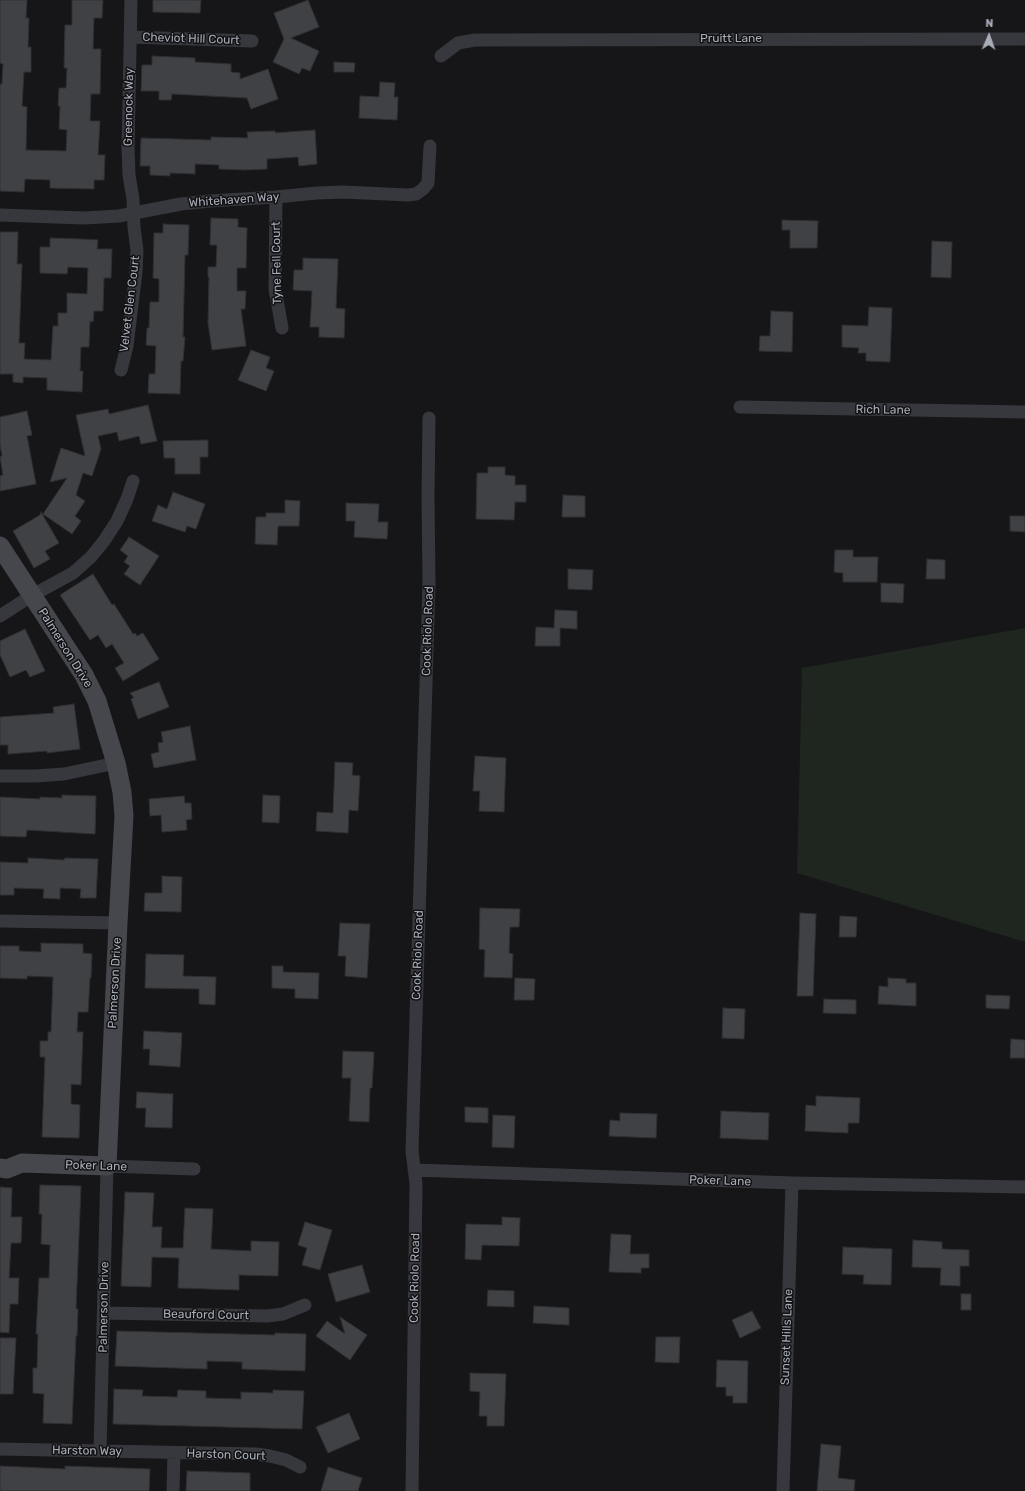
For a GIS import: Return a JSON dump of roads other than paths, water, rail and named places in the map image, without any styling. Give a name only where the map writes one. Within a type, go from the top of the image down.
[{"type":"street","name":"Greenock Way","points":[[131,0],[128,148],[134,214]]},
{"type":"street","name":"Cheviot Hill Court","points":[[130,37],[252,41]]},
{"type":"street","name":"Pruitt Lane","points":[[441,56],[458,44],[475,40],[1025,39]]},
{"type":"street","name":"Whitehaven Way","points":[[0,215],[84,218],[134,214],[181,204],[317,193],[344,192],[408,195],[416,194],[428,183],[430,146]]},
{"type":"street","name":"Tyne Fell Court","points":[[276,197],[275,290],[282,328]]},
{"type":"street","name":"Velvet Glen Court","points":[[121,370],[127,346],[136,272],[137,251],[134,214]]},
{"type":"street","name":"Rich Lane","points":[[740,407],[1025,412]]},
{"type":"street","name":"Cook Riolo Road","points":[[412,1491],[416,1184],[412,1144],[429,583],[429,418]]},
{"type":"street","points":[[0,616],[31,596],[73,573],[91,557],[117,521],[128,499],[133,481]]},
{"type":"street","name":"Palmerson Drive","points":[[0,546],[31,596],[84,675],[97,701],[116,763],[122,792],[124,816],[107,1166],[100,1451]]},
{"type":"street","points":[[0,776],[64,774],[116,763]]},
{"type":"street","points":[[0,921],[118,923]]},
{"type":"street","name":"Poker Lane","points":[[0,1168],[7,1168],[22,1163],[194,1169]]},
{"type":"street","name":"Poker Lane","points":[[414,1170],[792,1183],[1025,1187]]},
{"type":"street","name":"Sunset Hills Lane","points":[[783,1491],[792,1183]]},
{"type":"street","name":"Beauford Court","points":[[104,1313],[267,1316],[283,1314],[305,1305]]},
{"type":"street","name":"Harston Way","points":[[0,1449],[174,1453]]},
{"type":"street","points":[[173,1491],[174,1453]]},
{"type":"street","name":"Harston Court","points":[[174,1453],[270,1456],[286,1460],[300,1467]]}]
